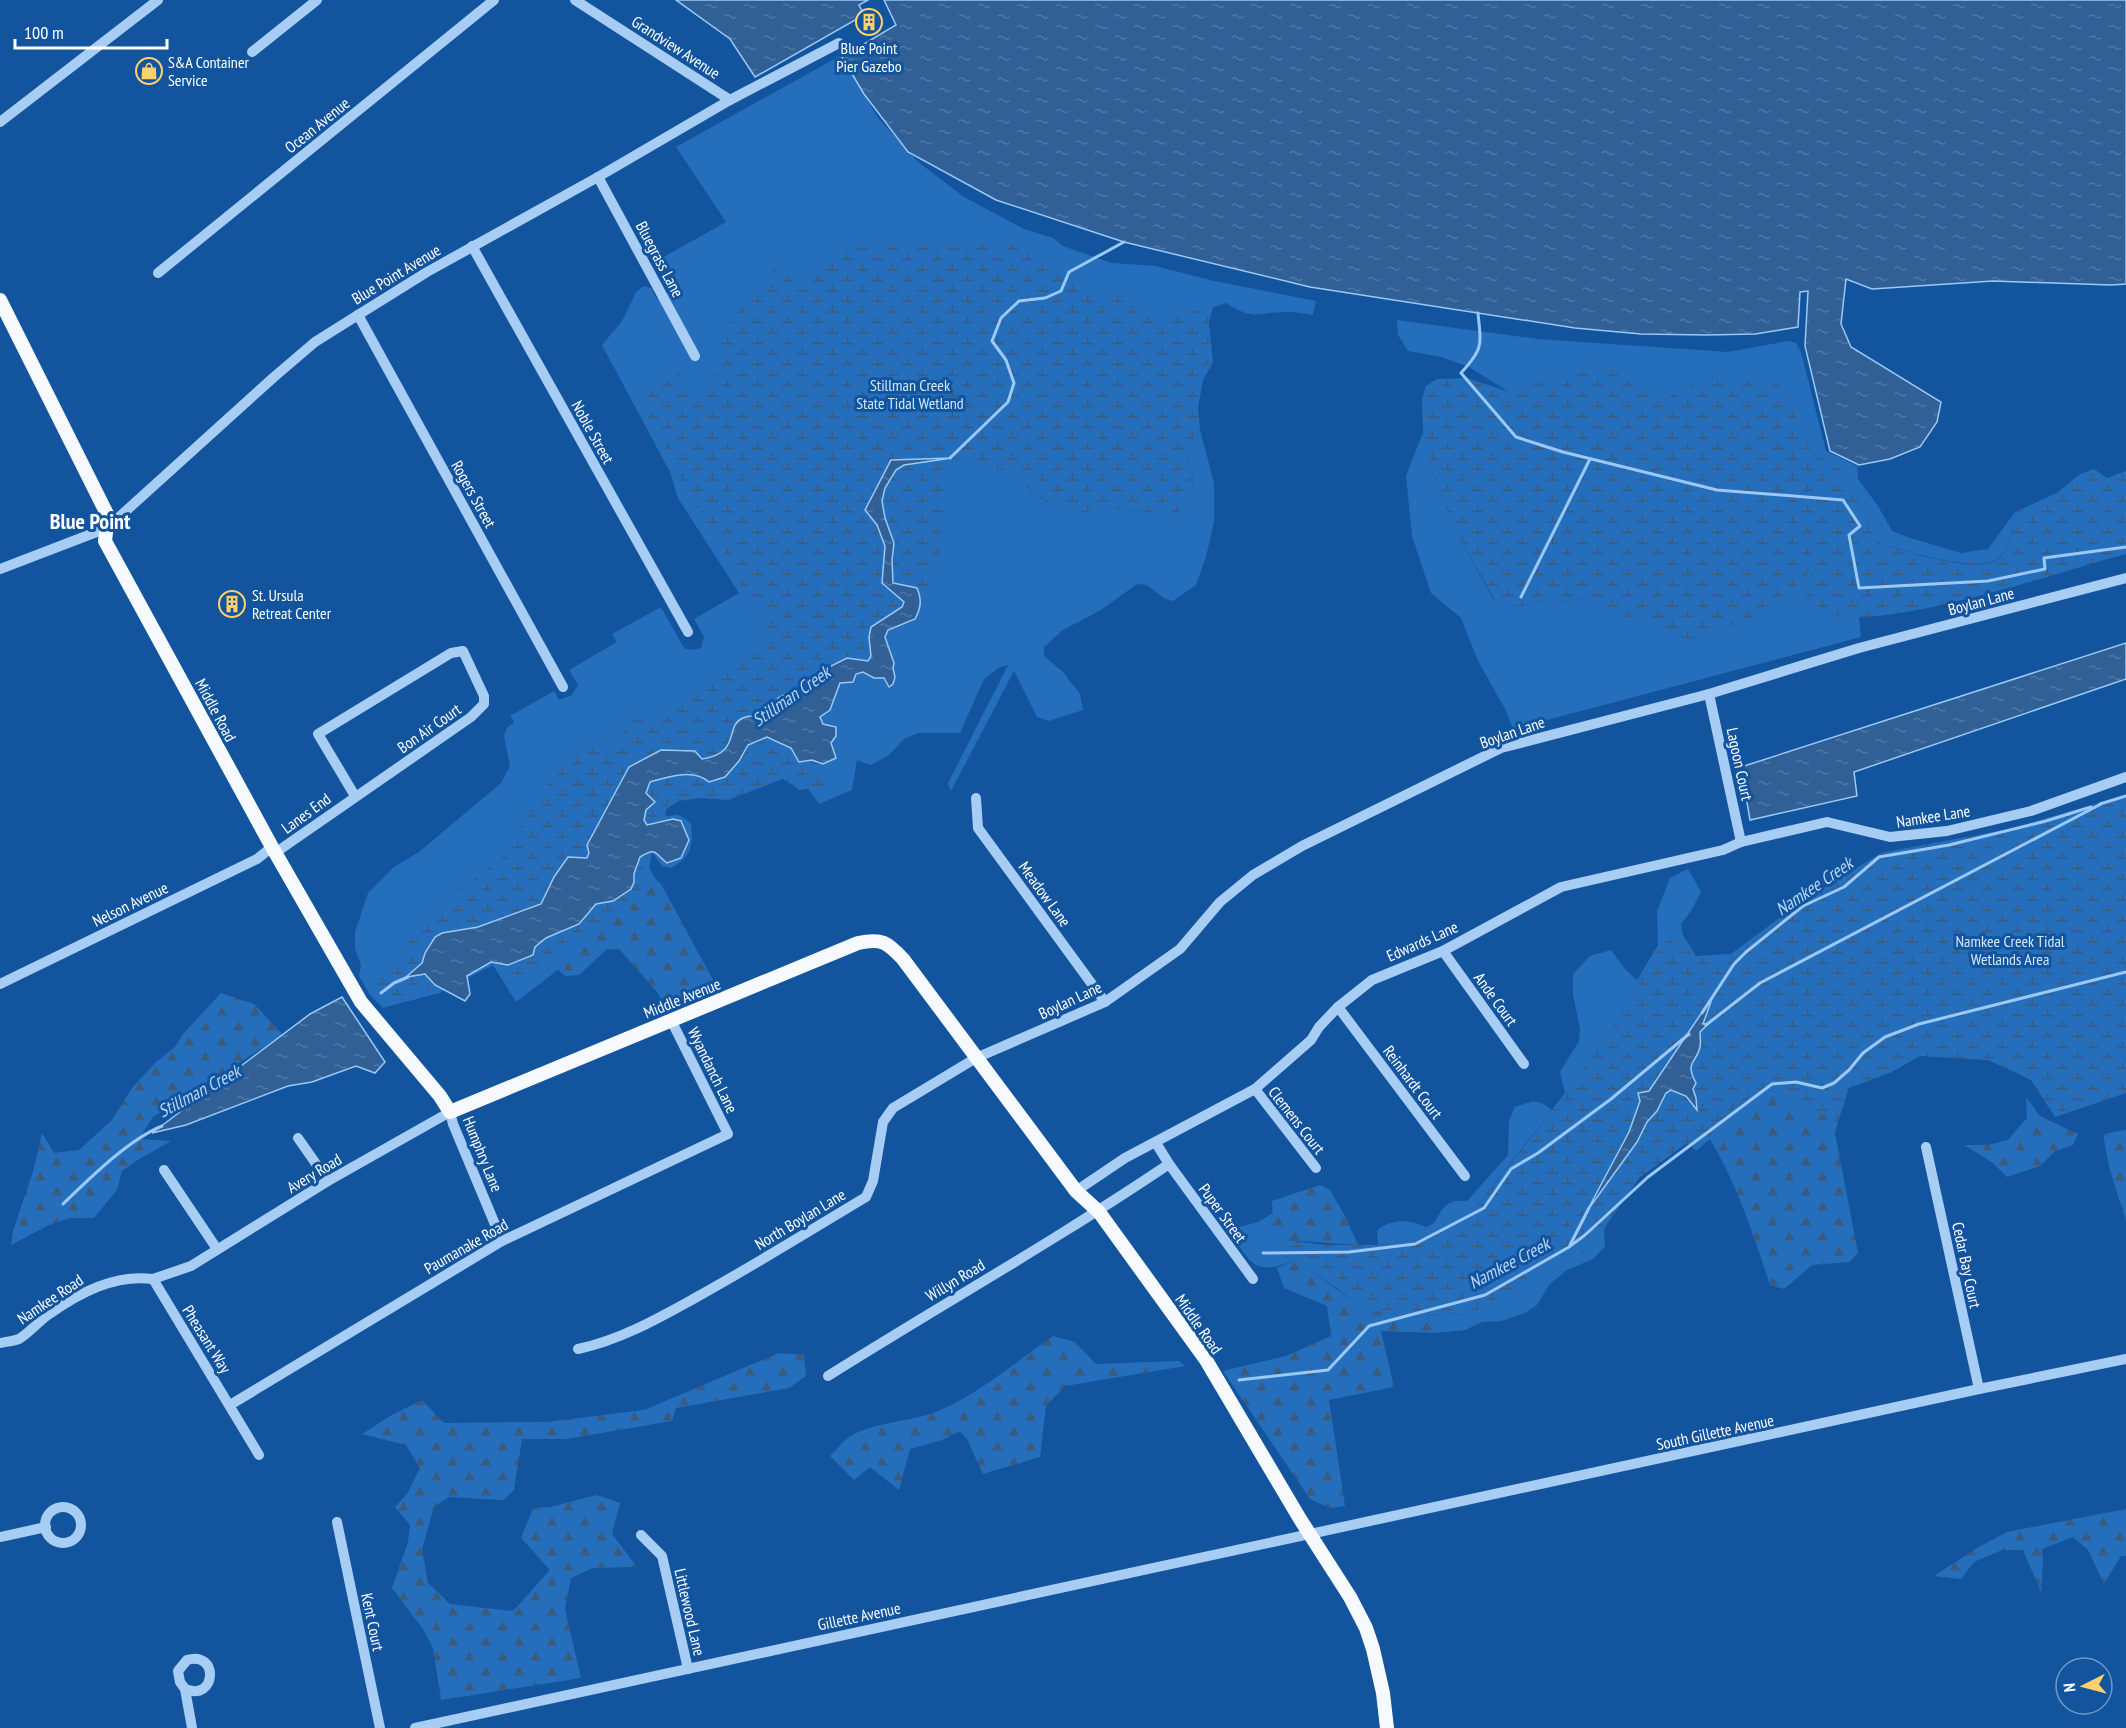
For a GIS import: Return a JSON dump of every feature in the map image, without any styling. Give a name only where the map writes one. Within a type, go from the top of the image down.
[{"type":"main road","name":"Middle Road","points":[[1,305],[108,516],[105,540],[274,850],[362,1002],[440,1096],[450,1112]]},
{"type":"main road","name":"Middle Avenue","points":[[450,1112],[858,943],[871,940],[887,944],[916,977]]},
{"type":"main road","name":"Middle Road","points":[[916,977],[1076,1191],[1098,1212],[1206,1360],[1350,1597],[1366,1628],[1383,1693],[1387,1728]]},
{"type":"street","points":[[0,122],[158,0]]},
{"type":"street","points":[[252,52],[317,0]]},
{"type":"street","name":"Ocean Avenue","points":[[158,273],[494,0]]},
{"type":"street","name":"Grandview Avenue","points":[[575,0],[730,100]]},
{"type":"street","name":"Blue Point Avenue","points":[[0,569],[107,528],[315,342],[358,315],[472,246],[598,177],[730,100],[838,43]]},
{"type":"street","name":"Bluegrass Lane","points":[[598,177],[695,356]]},
{"type":"street","name":"Noble Street","points":[[472,246],[688,632]]},
{"type":"street","name":"Rogers Street","points":[[358,315],[564,687]]},
{"type":"street","name":"Boylan Lane","points":[[976,1058],[1105,1002],[1180,949],[1220,902],[1249,877],[1302,846],[1501,748],[1709,693],[1859,648],[2126,578]]},
{"type":"street","name":"Bon Air Court","points":[[463,651],[484,696],[484,704],[471,717],[355,796],[318,734],[451,653],[463,651]]},
{"type":"street","name":"Lagoon Court","points":[[1709,693],[1741,842]]},
{"type":"street","name":"Namkee Lane","points":[[1741,842],[1827,822],[1890,837],[1947,831],[2031,811],[2126,777]]},
{"type":"street","name":"Lanes End","points":[[274,850],[355,796]]},
{"type":"street","name":"Meadow Lane","points":[[976,798],[978,828],[1105,1002]]},
{"type":"street","name":"Edwards Lane","points":[[1076,1191],[1125,1158],[1255,1089],[1311,1040],[1338,1007],[1372,980],[1443,951],[1561,887],[1723,850],[1741,842]]},
{"type":"street","name":"Nelson Avenue","points":[[0,984],[274,850]]},
{"type":"street","name":"Ande Court","points":[[1443,951],[1524,1064]]},
{"type":"street","name":"Reinhardt Court","points":[[1338,1007],[1465,1176]]},
{"type":"street","name":"Wyandanch Lane","points":[[671,1020],[728,1134]]},
{"type":"street","name":"North Boylan Lane","points":[[578,1349],[616,1339],[661,1317],[730,1279],[866,1197],[873,1181],[883,1122],[893,1108],[976,1058]]},
{"type":"street","name":"Clemens Court","points":[[1255,1089],[1316,1168]]},
{"type":"street","name":"Avery Road","points":[[153,1279],[196,1263],[328,1181],[450,1112]]},
{"type":"street","name":"Humphry Lane","points":[[450,1112],[502,1241]]},
{"type":"street","name":"Paumanake Road","points":[[230,1405],[502,1241],[728,1134]]},
{"type":"street","points":[[298,1138],[328,1181]]},
{"type":"street","points":[[1156,1143],[1169,1164]]},
{"type":"street","name":"Cedar Bay Court","points":[[1926,1147],[1979,1389]]},
{"type":"street","name":"Willyn Road","points":[[828,1376],[1098,1212],[1169,1164]]},
{"type":"street","name":"Puper Street","points":[[1169,1164],[1254,1279]]},
{"type":"street","points":[[164,1170],[217,1249]]},
{"type":"street","name":"Namkee Road","points":[[0,1343],[18,1339],[49,1314],[99,1286],[116,1280],[137,1277],[153,1279]]},
{"type":"street","name":"Pheasant Way","points":[[153,1279],[259,1455]]},
{"type":"street","name":"South Gillette Avenue","points":[[1310,1534],[2126,1359]]},
{"type":"street","name":"Kent Court","points":[[337,1522],[380,1728]]},
{"type":"street","points":[[0,1537],[46,1527]]},
{"type":"street","name":"Gillette Avenue","points":[[415,1728],[1310,1534]]},
{"type":"street","name":"Littlewood Lane","points":[[641,1535],[662,1556],[688,1669]]},
{"type":"street","points":[[185,1689],[192,1728]]},
{"type":"green space","name":"Stillman Creek State Tidal Wetland","points":[[847,52],[862,91],[878,118],[917,161],[964,197],[1024,229],[1053,238],[1063,246],[1112,263],[1155,266],[1214,281],[1316,301],[1313,315],[1295,312],[1249,314],[1226,303],[1204,310],[1099,510],[1113,508],[1175,515],[1194,486],[1189,459],[1190,441],[1200,430],[1214,483],[1214,522],[1206,557],[1196,585],[1173,601],[1164,598],[1147,585],[1137,584],[1101,610],[1063,630],[1044,647],[1044,656],[1063,672],[1080,694],[1083,710],[1049,721],[1037,717],[1014,671],[951,791],[948,783],[1008,665],[1000,667],[984,679],[960,733],[918,733],[904,739],[888,756],[870,765],[857,760],[852,790],[819,804],[795,770],[688,795],[656,816],[657,822],[675,815],[691,824],[692,839],[687,855],[671,868],[662,866],[652,852],[649,867],[656,880],[606,933],[516,1002],[493,965],[439,993],[383,1008],[370,995],[359,976],[361,965],[355,949],[355,932],[368,893],[394,867],[419,852],[501,783],[510,766],[504,736],[507,728],[514,722],[510,716],[554,691],[559,700],[572,695],[578,685],[569,670],[617,642],[612,634],[661,607],[684,648],[691,650],[701,648],[704,637],[694,619],[739,593],[678,498],[670,472],[602,345],[622,321],[636,292],[644,286],[651,288],[657,299],[669,292],[658,260],[726,222],[676,147]]},
{"type":"green space","points":[[985,241],[1030,250],[1054,264],[1075,283],[1088,289],[1132,299],[1144,306],[1157,319],[1213,307],[1209,322],[1213,363],[1203,380],[1198,408],[1200,430],[1190,441],[1189,459],[1194,485],[1188,502],[1175,515],[1113,508],[1074,514],[1053,506],[1033,494],[1016,477],[983,462],[964,463],[952,458],[943,467],[946,493],[937,570],[921,597],[917,588],[893,583],[891,533],[882,501],[885,488],[896,470],[891,460],[865,510],[877,525],[885,546],[881,573],[890,591],[904,602],[903,607],[871,627],[869,637],[871,656],[868,661],[847,658],[831,666],[818,683],[778,698],[768,716],[731,738],[726,750],[713,758],[702,760],[645,757],[629,767],[587,845],[589,853],[587,858],[554,877],[541,904],[478,927],[443,933],[425,974],[435,985],[443,989],[385,1004],[377,983],[408,943],[448,899],[505,855],[533,802],[561,768],[570,752],[585,747],[610,748],[634,718],[672,708],[709,686],[724,673],[729,662],[747,653],[761,643],[767,635],[763,619],[744,590],[682,480],[640,398],[649,383],[677,371],[697,392],[710,390],[718,369],[721,332],[774,268],[805,290],[820,272],[831,250],[918,245],[946,248]]},
{"type":"green space","points":[[1397,320],[1538,339],[1728,352],[1788,341],[1796,343],[1801,352],[1826,451],[1857,466],[1858,479],[1878,506],[1892,531],[1961,553],[1988,549],[2015,512],[2005,552],[1991,562],[1959,563],[1902,550],[1875,541],[1860,504],[1842,470],[1813,455],[1802,433],[1716,376],[1694,383],[1663,400],[1650,392],[1638,376],[1536,383],[1525,392],[1509,392],[1469,367],[1441,357],[1408,351],[1398,335]]},
{"type":"green space","points":[[1589,364],[1632,371],[1650,392],[1663,400],[1694,383],[1716,376],[1777,383],[1787,392],[1813,455],[1842,470],[1851,481],[1875,541],[1940,560],[1977,564],[1991,562],[2005,552],[2011,536],[2015,512],[2057,493],[2080,474],[2094,469],[2107,478],[2126,471],[2126,554],[1965,599],[1873,617],[1837,617],[1815,608],[1806,592],[1813,568],[1773,612],[1694,639],[1678,637],[1585,599],[1512,607],[1495,600],[1458,535],[1432,471],[1423,432],[1422,399],[1426,386],[1437,379],[1467,378],[1509,392],[1525,392],[1536,383],[1571,380]]},
{"type":"green space","points":[[1423,432],[1432,471],[1458,535],[1494,600],[1513,607],[1585,599],[1619,614],[1695,639],[1729,626],[1814,567],[1833,615],[1859,617],[1861,637],[1513,729],[1505,709],[1478,661],[1461,618],[1431,593],[1412,536],[1406,476]]},
{"type":"green space","points":[[767,737],[791,748],[794,755],[805,762],[812,760],[823,764],[827,782],[823,786],[800,790],[783,779],[728,800],[702,798],[669,802],[665,815],[673,819],[647,825],[644,815],[649,797],[646,793],[650,782],[680,774],[703,777],[739,761],[748,745]]},
{"type":"green space","name":"Namkee Creek Tidal Wetlands Area","points":[[2126,795],[2126,1093],[2055,1117],[2031,1080],[1988,1060],[1920,1056],[1892,1072],[1849,1088],[1838,1122],[1764,1087],[1639,1178],[1587,1253],[1573,1255],[1546,1253],[1531,1258],[1525,1284],[1469,1314],[1405,1317],[1364,1309],[1334,1286],[1274,1249],[1286,1240],[1325,1245],[1378,1245],[1425,1239],[1471,1214],[1608,1035],[1666,937],[1696,956],[1731,954],[1801,902],[1881,853],[2009,829]]},
{"type":"green space","points":[[649,851],[639,895],[594,926],[582,938],[538,967],[522,985],[505,984],[491,962],[502,962],[535,947],[546,938],[579,924],[596,904],[613,901],[631,889],[639,857]]},
{"type":"green space","points":[[1688,869],[1701,892],[1681,924],[1683,935],[1696,956],[1666,938],[1608,1035],[1565,1093],[1560,1072],[1579,1041],[1580,1029],[1573,995],[1573,974],[1590,956],[1611,950],[1625,969],[1637,980],[1658,945],[1657,911],[1670,878]]},
{"type":"green space","points":[[646,871],[661,884],[718,989],[666,1013],[658,993],[620,950],[607,949],[579,975],[565,976],[549,962],[582,938],[594,926],[639,895]]},
{"type":"green space","points":[[221,993],[254,1004],[283,1035],[153,1117],[139,1139],[171,1141],[122,1171],[117,1190],[94,1218],[70,1218],[49,1225],[11,1245],[13,1231],[33,1172],[42,1133],[54,1153],[79,1150],[112,1120],[132,1088],[155,1063],[176,1046],[182,1035]]},
{"type":"green space","points":[[1764,1087],[1838,1122],[1835,1133],[1858,1253],[1849,1262],[1812,1265],[1784,1289],[1770,1285],[1737,1192],[1710,1139],[1696,1151],[1687,1143]]},
{"type":"green space","points":[[2026,1097],[2040,1116],[2078,1134],[2073,1145],[2055,1151],[2040,1166],[2007,1177],[1993,1163],[1964,1145],[1988,1145],[2008,1140],[2027,1118]]},
{"type":"green space","points":[[1533,1101],[1542,1103],[1552,1110],[1471,1214],[1425,1239],[1378,1245],[1377,1230],[1389,1223],[1413,1222],[1426,1227],[1434,1223],[1446,1205],[1455,1201],[1467,1201],[1508,1155],[1509,1120],[1515,1107]]},
{"type":"green space","points":[[2126,1130],[2126,1221],[2109,1167],[2103,1134]]},
{"type":"green space","points":[[1320,1185],[1330,1190],[1358,1245],[1287,1240],[1274,1249],[1269,1232],[1273,1221],[1272,1201]]},
{"type":"green space","points":[[1273,1213],[1269,1232],[1274,1249],[1294,1261],[1280,1266],[1261,1267],[1248,1258],[1228,1230],[1258,1222]]},
{"type":"green space","points":[[1604,1228],[1605,1246],[1593,1259],[1567,1270],[1549,1285],[1537,1305],[1525,1313],[1501,1321],[1482,1322],[1465,1330],[1436,1333],[1427,1316],[1470,1314],[1531,1258],[1546,1253],[1573,1255],[1587,1253]]},
{"type":"green space","points":[[1294,1261],[1364,1309],[1405,1317],[1427,1316],[1436,1333],[1381,1331],[1394,1387],[1329,1400],[1345,1506],[1330,1508],[1310,1499],[1223,1371],[1286,1356],[1331,1336],[1327,1306],[1284,1288],[1277,1268]]},
{"type":"green space","points":[[1053,1336],[1075,1342],[1096,1364],[1179,1361],[1185,1366],[1065,1386],[1046,1406],[1040,1457],[983,1474],[967,1439],[960,1431],[942,1440],[910,1449],[899,1490],[870,1467],[854,1480],[830,1456],[846,1439],[859,1432],[928,1415],[953,1404],[982,1387]]},
{"type":"green space","points":[[779,1353],[804,1355],[806,1376],[789,1388],[676,1408],[672,1421],[566,1439],[522,1439],[514,1490],[503,1500],[449,1497],[434,1507],[422,1549],[428,1583],[450,1604],[513,1611],[550,1570],[521,1538],[533,1508],[550,1507],[597,1495],[620,1503],[612,1534],[637,1567],[593,1568],[571,1578],[565,1609],[581,1678],[441,1700],[433,1648],[423,1629],[392,1588],[408,1542],[410,1525],[395,1507],[407,1494],[420,1468],[406,1445],[362,1434],[390,1416],[422,1400],[444,1423],[546,1422],[644,1410]]},
{"type":"green space","points":[[2126,1509],[2126,1556],[2121,1556],[2104,1584],[2088,1550],[2073,1537],[2042,1549],[2041,1592],[2023,1550],[2002,1550],[1974,1562],[1961,1579],[1934,1576],[2007,1532]]},
{"type":"water","points":[[676,0],[868,0],[859,5],[864,15],[755,77],[730,39]]},
{"type":"water","points":[[884,0],[2126,0],[2126,284],[1993,281],[1872,289],[1846,279],[1841,324],[1851,347],[1941,402],[1937,422],[1920,447],[1890,459],[1859,465],[1830,451],[1805,346],[1808,291],[1800,292],[1798,327],[1755,334],[1641,334],[1575,328],[1310,287],[1124,242],[996,200],[908,152],[864,94],[842,57],[896,25]]},
{"type":"water","points":[[952,458],[904,465],[896,470],[885,488],[882,501],[894,543],[893,583],[917,588],[920,608],[915,619],[888,630],[885,637],[894,663],[893,684],[889,687],[884,678],[874,678],[863,672],[856,674],[853,682],[840,683],[830,710],[820,717],[823,724],[836,727],[836,736],[831,743],[836,758],[823,764],[812,760],[799,762],[791,748],[767,737],[748,745],[739,761],[725,777],[709,782],[696,775],[680,775],[650,782],[646,793],[655,802],[646,810],[644,820],[647,825],[673,819],[681,821],[689,840],[681,858],[667,863],[655,852],[640,857],[631,889],[613,901],[596,904],[579,924],[546,938],[535,947],[533,955],[508,965],[491,962],[467,976],[470,994],[465,1001],[435,985],[425,974],[406,977],[422,963],[435,937],[442,933],[478,927],[541,904],[554,877],[568,857],[587,858],[589,853],[587,845],[629,767],[661,750],[695,751],[702,759],[714,756],[728,746],[734,727],[743,718],[768,715],[778,698],[817,683],[831,666],[847,658],[868,661],[871,656],[869,637],[871,627],[902,607],[904,602],[882,583],[885,546],[877,525],[865,510],[891,460]]},
{"type":"water","points":[[2126,643],[2126,679],[1854,772],[1857,796],[1750,820],[1741,767]]},
{"type":"water","points":[[1713,996],[1703,1024],[1708,1024],[1700,1032],[1700,1047],[1691,1066],[1696,1083],[1693,1089],[1697,1110],[1686,1096],[1671,1090],[1666,1093],[1637,1142],[1587,1211],[1629,1132],[1640,1101],[1638,1093],[1649,1091]]},
{"type":"water","points":[[342,997],[385,1062],[375,1073],[356,1066],[312,1082],[288,1086],[186,1125],[152,1133],[310,1014]]},
{"type":"waterway","name":"Stillman Creek","points":[[950,458],[1008,402],[1014,383],[1006,360],[992,341],[1001,318],[1019,301],[1045,298],[1061,291],[1069,272],[1124,242]]},
{"type":"waterway","points":[[1478,313],[1479,346],[1474,358],[1461,373],[1516,437],[1563,452],[1717,490],[1843,500],[1860,526],[1849,535],[1859,588],[1988,581],[2045,569],[2044,558],[2126,547]]},
{"type":"waterway","points":[[1521,597],[1590,459]]},
{"type":"waterway","name":"Namkee Creek","points":[[2100,804],[2126,796]]},
{"type":"waterway","name":"Namkee Creek","points":[[1706,1025],[1760,983],[2101,804]]},
{"type":"waterway","name":"Namkee Creek","points":[[1702,1013],[1734,964],[1746,952],[1803,906],[1844,887],[1879,857],[1949,845],[2046,821],[2091,807]]},
{"type":"waterway","points":[[1239,1380],[1328,1370],[1369,1326],[1485,1295],[1569,1247],[1648,1177],[1772,1084],[1796,1082],[1822,1088],[1834,1083],[1863,1053],[1885,1037],[1919,1024],[2126,972]]},
{"type":"waterway","name":"Stillman Creek","points":[[381,993],[394,983],[408,977]]},
{"type":"waterway","name":"Namkee Creek","points":[[1263,1253],[1349,1252],[1415,1244],[1484,1208],[1511,1169],[1538,1153],[1611,1099],[1689,1034]]},
{"type":"waterway","name":"Stillman Creek","points":[[63,1204],[123,1150],[162,1126]]},
{"type":"waterway","name":"Namkee Creek","points":[[1570,1245],[1589,1208]]},
{"type":"place","name":"Blue Point Pier Gazebo","points":[[869,22]]},
{"type":"place","name":"S&A Container Service","points":[[149,71]]},
{"type":"place","name":"St. Ursula Retreat Center","points":[[232,604]]},
{"type":"district","name":"Blue Point","points":[[90,521]]}]
